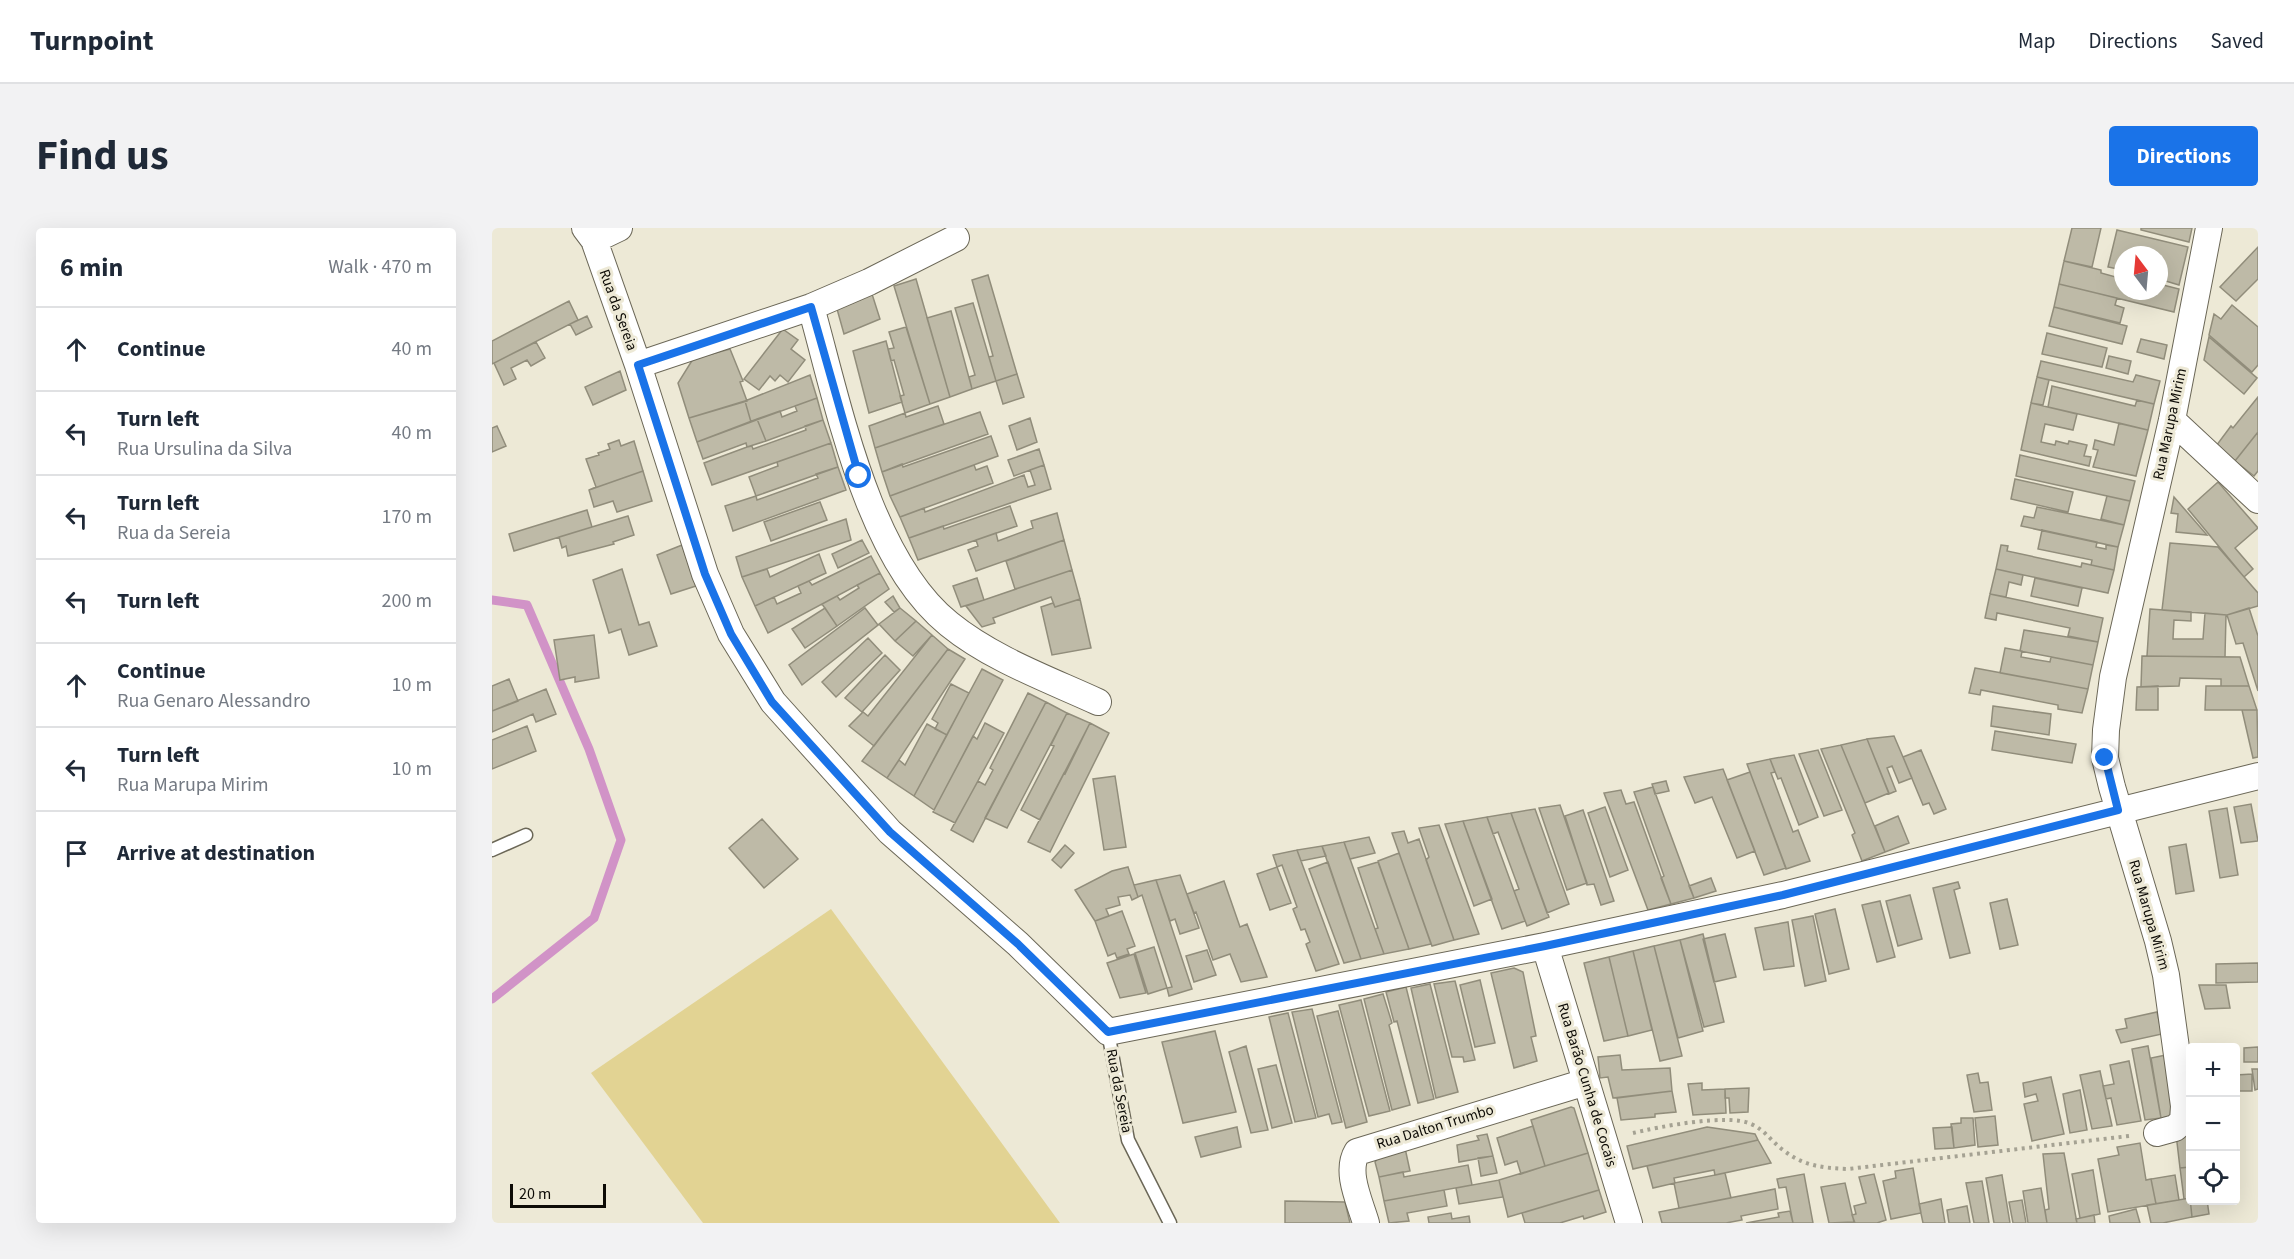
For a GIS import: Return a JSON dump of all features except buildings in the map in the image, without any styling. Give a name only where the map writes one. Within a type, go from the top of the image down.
[{"type":"street","points":[[590,234],[619,228]]},
{"type":"street","name":"Rua Marupa Mirim","points":[[2157,1133],[2175,1128],[2183,1121],[2176,1039],[2163,958],[2118,810],[2105,758],[2106,730],[2122,635],[2172,420],[2210,228]]},
{"type":"street","name":"Rua da Sereia","points":[[590,234],[638,365],[705,574],[731,634],[772,702],[890,832],[1018,944],[1108,1032]]},
{"type":"street","points":[[638,365],[811,307],[869,282],[956,238]]},
{"type":"street","points":[[811,307],[859,476],[886,540],[917,591],[948,623],[982,647],[1098,702]]},
{"type":"street","points":[[2172,420],[2258,500]]},
{"type":"street","points":[[1108,1032],[1545,946],[1783,895],[2258,776]]},
{"type":"street","name":"Rua Barão Cunha de Cocais","points":[[1545,946],[1629,1223]]},
{"type":"street","name":"Rua Dalton Trumbo","points":[[1366,1223],[1352,1170],[1353,1158],[1358,1152],[1586,1082]]},
{"type":"lane","points":[[492,850],[526,835]]},
{"type":"lane","name":"Rua da Sereia","points":[[1108,1032],[1128,1140],[1170,1223]]},
{"type":"path","points":[[1604,1140],[1662,1126],[1711,1121],[1748,1122],[1765,1131],[1782,1150],[1802,1162],[1814,1167],[1848,1168],[2157,1133]]},
{"type":"shaded area","points":[[831,909],[1060,1223],[703,1223],[591,1073]]},
{"type":"waterway","points":[[492,600],[527,605],[589,749],[621,840],[594,918],[492,999]]},
{"type":"route","points":[[859,476],[811,307],[638,365],[705,574],[731,634],[772,702],[890,832],[1018,944],[1108,1032],[1545,946],[1783,895],[2118,810],[2105,758]]}]
